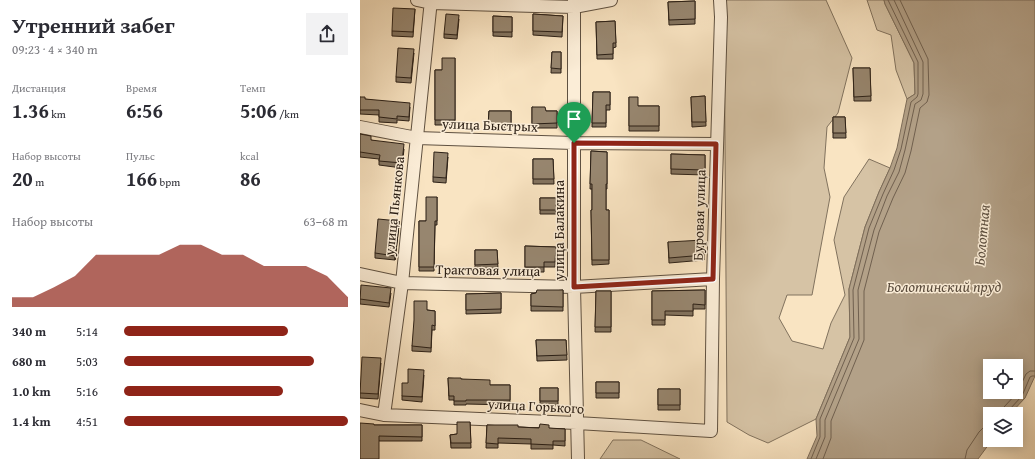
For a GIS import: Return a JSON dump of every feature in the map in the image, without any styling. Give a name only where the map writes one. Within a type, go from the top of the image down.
[{"type":"street","points":[[417,0],[574,3],[611,0]]},
{"type":"street","name":"Буровая улица","points":[[711,431],[716,144],[721,17],[720,0]]},
{"type":"street","name":"улица Пьянкова","points":[[384,414],[402,283],[431,1]]},
{"type":"street","name":"улица Балакина","points":[[574,3],[574,287],[578,459]]},
{"type":"street","name":"улица Быстрых","points":[[360,127],[416,138],[574,143],[716,144]]},
{"type":"street","name":"Трактовая улица","points":[[360,274],[402,283],[574,287],[713,279]]},
{"type":"street","name":"улица Горького","points":[[360,410],[384,414],[711,431]]},
{"type":"shaded area","points":[[724,0],[826,0],[852,58],[838,113],[827,127],[824,168],[830,197],[812,295],[787,295],[779,318],[792,341],[823,349],[831,323],[845,295],[834,240],[844,197],[869,159],[890,168],[865,227],[849,289],[850,337],[816,419],[768,443],[749,435],[727,422]]},
{"type":"shaded area","points":[[867,0],[884,0],[914,63],[915,94],[907,99],[896,70],[891,35],[877,30]]},
{"type":"shaded area","points":[[613,440],[641,440],[680,459],[600,459]]},
{"type":"water","name":"Болотинский пруд","points":[[884,0],[1035,0],[1035,376],[1025,398],[1017,407],[983,407],[983,447],[987,447],[978,459],[807,459],[817,436],[816,419],[850,337],[849,289],[865,227],[897,148],[907,99],[915,94],[914,63]]},
{"type":"building","points":[[695,1],[695,19],[669,20],[668,2]]},
{"type":"building","points":[[393,8],[415,9],[413,32],[392,31]]},
{"type":"building","points":[[446,14],[459,15],[457,35],[444,34]]},
{"type":"building","points":[[533,14],[563,16],[562,32],[533,31]]},
{"type":"building","points":[[493,16],[512,17],[512,32],[493,32]]},
{"type":"building","points":[[615,21],[616,43],[613,43],[613,54],[597,55],[596,22]]},
{"type":"building","points":[[398,48],[414,49],[411,78],[396,77]]},
{"type":"building","points":[[552,52],[561,52],[561,69],[551,68]]},
{"type":"building","points":[[442,58],[455,58],[455,120],[435,120],[435,70],[442,70]]},
{"type":"building","points":[[853,68],[870,68],[871,96],[854,97]]},
{"type":"building","points":[[593,92],[610,92],[610,105],[606,105],[606,123],[592,123]]},
{"type":"building","points":[[705,96],[706,122],[692,122],[691,97]]},
{"type":"building","points":[[360,97],[365,97],[365,99],[410,103],[409,117],[397,116],[397,119],[379,117],[379,110],[360,110]]},
{"type":"building","points":[[629,97],[638,97],[638,106],[659,106],[659,126],[629,126]]},
{"type":"building","points":[[532,107],[545,107],[546,111],[557,111],[557,123],[532,124]]},
{"type":"building","points":[[489,111],[511,111],[511,125],[488,125]]},
{"type":"building","points":[[833,117],[845,117],[846,133],[833,133]]},
{"type":"building","points":[[360,134],[371,136],[371,140],[404,144],[402,163],[379,161],[380,155],[360,152]]},
{"type":"building","points":[[591,151],[607,152],[606,210],[609,210],[609,260],[592,260],[592,184],[590,184]]},
{"type":"building","points":[[434,152],[448,153],[446,178],[433,177]]},
{"type":"building","points":[[671,154],[705,155],[705,170],[671,169]]},
{"type":"building","points":[[533,159],[553,159],[554,179],[533,179]]},
{"type":"building","points":[[426,197],[437,197],[434,267],[419,267],[419,221],[426,221]]},
{"type":"building","points":[[540,198],[556,198],[556,210],[540,210]]},
{"type":"building","points":[[378,219],[399,221],[395,256],[375,253]]},
{"type":"building","points":[[703,240],[704,255],[669,258],[668,242]]},
{"type":"building","points":[[525,246],[556,247],[555,262],[544,262],[544,267],[525,267]]},
{"type":"building","points":[[475,250],[497,250],[498,264],[475,265]]},
{"type":"building","points":[[361,285],[391,288],[389,303],[360,299]]},
{"type":"building","points":[[537,290],[563,290],[563,307],[531,306],[531,294],[536,293]]},
{"type":"building","points":[[705,290],[705,305],[693,304],[693,311],[665,311],[665,320],[652,320],[652,291]]},
{"type":"building","points":[[596,291],[611,291],[611,327],[595,327]]},
{"type":"building","points":[[501,293],[501,309],[466,310],[466,294]]},
{"type":"building","points":[[414,301],[427,301],[427,310],[435,311],[435,326],[432,325],[431,348],[412,346]]},
{"type":"building","points":[[536,340],[566,340],[567,355],[537,356]]},
{"type":"building","points":[[362,357],[381,358],[378,394],[360,393]]},
{"type":"building","points":[[408,369],[424,370],[422,397],[402,396],[402,383],[408,383]]},
{"type":"building","points":[[448,378],[490,380],[490,385],[510,385],[510,400],[454,401],[454,396],[449,396]]},
{"type":"building","points":[[596,382],[619,382],[619,393],[596,393]]},
{"type":"building","points":[[540,388],[558,388],[558,401],[540,401]]},
{"type":"building","points":[[658,389],[680,389],[680,405],[658,405]]},
{"type":"building","points":[[457,422],[470,422],[471,443],[451,443],[450,435],[457,434]]},
{"type":"building","points":[[360,423],[374,425],[422,425],[422,437],[379,436],[379,459],[360,459]]},
{"type":"building","points":[[540,424],[549,425],[549,428],[565,429],[565,441],[553,441],[553,445],[531,444],[531,439],[498,438],[498,444],[486,443],[487,425],[518,425],[518,427],[539,428]]},
{"type":"route","points":[[574,143],[716,144],[713,279],[574,287],[574,143]]},
{"type":"water label","name":"Болотная","points":[[982,235]]}]
